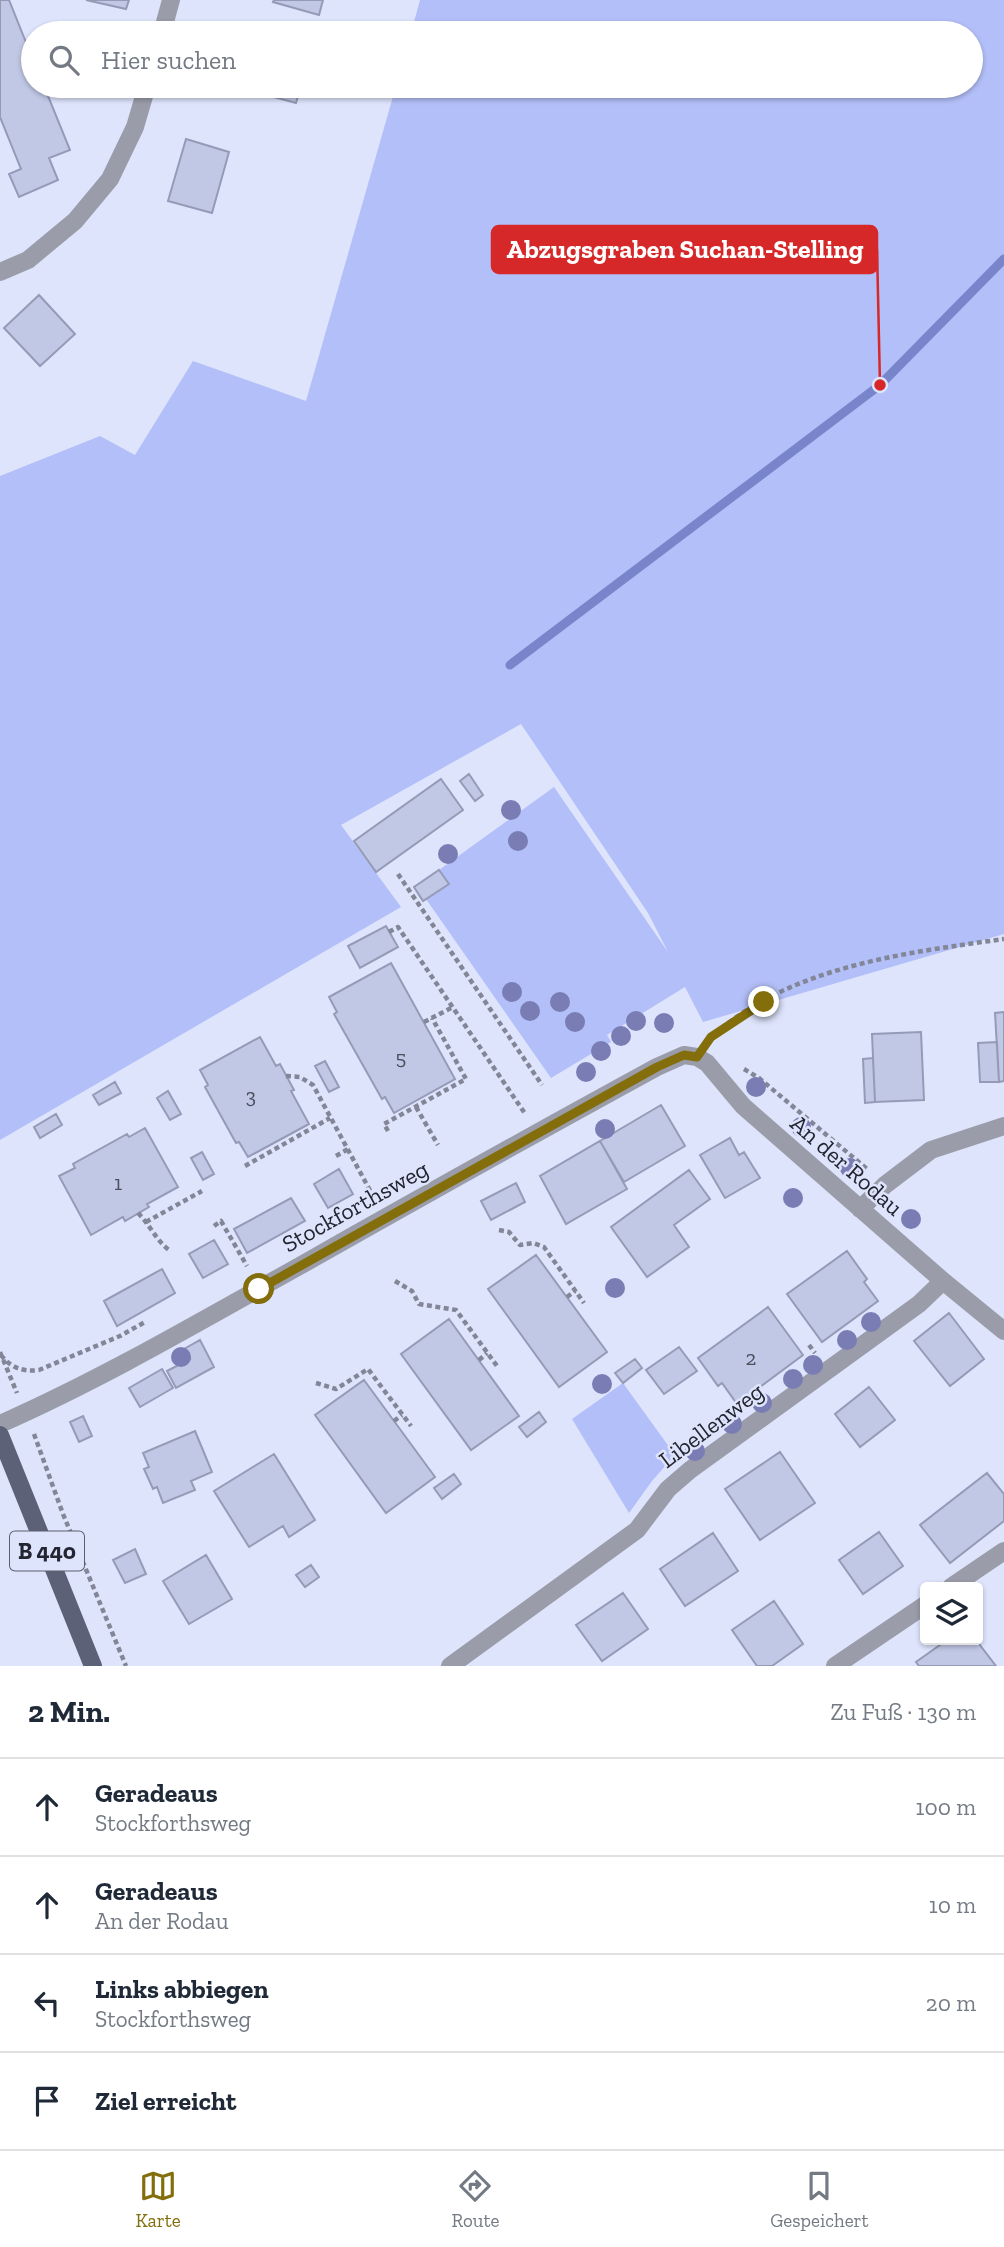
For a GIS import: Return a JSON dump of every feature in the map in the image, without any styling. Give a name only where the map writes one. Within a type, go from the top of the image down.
[{"type":"main road","name":"B 440","points":[[0,1435],[93,1666]]},
{"type":"street","points":[[165,21],[171,0]]},
{"type":"street","points":[[0,272],[28,260],[75,220],[110,178],[135,127],[143,98]]},
{"type":"street","name":"Stockforthsweg","points":[[0,1424],[207,1318],[657,1067],[684,1055],[697,1057]]},
{"type":"street","name":"An der Rodau","points":[[697,1057],[712,1067],[743,1106],[1004,1331]]},
{"type":"street","points":[[860,1209],[885,1185],[931,1150],[1004,1126]]},
{"type":"street","name":"Libellenweg","points":[[450,1666],[636,1530],[675,1481],[919,1304],[943,1281]]},
{"type":"street","points":[[958,1582],[1004,1551]]},
{"type":"street","points":[[835,1666],[920,1608]]},
{"type":"path","points":[[398,874],[542,1085]]},
{"type":"path","points":[[389,932],[398,927],[526,1116]]},
{"type":"path","points":[[697,1057],[711,1037],[744,1013],[816,978],[918,951],[1004,939]]},
{"type":"path","points":[[424,1022],[453,1007]]},
{"type":"path","points":[[388,1131],[384,1124],[466,1079],[432,1018]]},
{"type":"path","points":[[286,1076],[300,1077],[310,1082],[373,1196]]},
{"type":"path","points":[[449,1088],[453,1096]]},
{"type":"path","points":[[416,1107],[438,1145]]},
{"type":"path","points":[[245,1166],[330,1118]]},
{"type":"path","points":[[336,1156],[348,1149]]},
{"type":"path","points":[[146,1222],[202,1191]]},
{"type":"path","points":[[138,1213],[158,1241],[169,1250]]},
{"type":"path","points":[[214,1226],[221,1222],[247,1266]]},
{"type":"path","points":[[499,1230],[509,1232],[520,1245],[539,1244],[544,1247],[584,1303]]},
{"type":"path","points":[[395,1281],[412,1291],[419,1304],[456,1310],[497,1366]]},
{"type":"path","points":[[567,1297],[575,1291]]},
{"type":"path","points":[[0,1352],[126,1666]]},
{"type":"path","points":[[479,1360],[487,1353]]},
{"type":"path","points":[[316,1383],[336,1389],[368,1369],[411,1426]]},
{"type":"path","points":[[394,1422],[402,1415]]},
{"type":"shaded area","points":[[420,0],[1004,0],[1004,934],[703,1022],[685,987],[607,1035],[611,1042],[551,1078],[426,899],[448,884],[439,870],[554,787],[668,952],[648,913],[521,724],[341,825],[401,907],[0,1140],[0,476],[100,436],[135,455],[193,361],[306,401],[393,98],[983,98],[983,21],[414,21]]},
{"type":"shaded area","points":[[623,1383],[675,1455],[629,1513],[572,1419]]},
{"type":"building","points":[[0,0],[9,0],[21,30],[21,98],[49,98],[70,150],[49,158],[58,180],[19,197],[9,174],[21,169],[0,117]]},
{"type":"building","points":[[86,0],[129,0],[126,9]]},
{"type":"building","points":[[323,0],[319,15],[273,2]]},
{"type":"building","points":[[277,98],[297,98],[296,103]]},
{"type":"building","points":[[186,139],[229,152],[212,213],[168,201]]},
{"type":"building","points":[[39,295],[75,334],[40,366],[4,328]]},
{"type":"building","points":[[469,774],[483,795],[475,801],[460,781]]},
{"type":"building","points":[[441,779],[463,810],[376,872],[354,841]]},
{"type":"building","points":[[439,870],[449,884],[423,901],[414,887]]},
{"type":"building","points":[[386,926],[398,947],[360,968],[348,946]]},
{"type":"building","points":[[391,963],[455,1079],[394,1113],[385,1097],[382,1099],[334,1014],[337,1012],[329,997]]},
{"type":"building","points":[[1004,1012],[1004,1081],[999,1082],[995,1013]]},
{"type":"building","points":[[921,1032],[924,1100],[875,1102],[872,1034]]},
{"type":"building","points":[[260,1037],[276,1066],[280,1064],[309,1124],[248,1157],[239,1142],[236,1143],[205,1087],[208,1085],[200,1070]]},
{"type":"building","points":[[997,1042],[999,1082],[980,1082],[978,1043]]},
{"type":"building","points":[[873,1058],[875,1102],[865,1103],[863,1059]]},
{"type":"building","points":[[325,1061],[339,1087],[329,1092],[315,1066]]},
{"type":"building","points":[[115,1082],[121,1093],[99,1105],[93,1095]]},
{"type":"building","points":[[168,1091],[181,1114],[170,1120],[157,1098]]},
{"type":"building","points":[[661,1105],[685,1146],[624,1182],[600,1141]]},
{"type":"building","points":[[56,1114],[62,1125],[40,1138],[34,1127]]},
{"type":"building","points":[[145,1128],[178,1187],[147,1204],[149,1207],[125,1221],[123,1217],[91,1235],[59,1176],[75,1168],[73,1164],[127,1134],[129,1137]]},
{"type":"building","points":[[730,1138],[739,1155],[744,1152],[760,1178],[725,1198],[700,1155]]},
{"type":"building","points":[[600,1141],[627,1189],[566,1224],[540,1176]]},
{"type":"building","points":[[202,1152],[214,1174],[203,1180],[191,1158]]},
{"type":"building","points":[[339,1169],[353,1194],[328,1208],[314,1184]]},
{"type":"building","points":[[689,1170],[710,1199],[674,1225],[689,1247],[647,1277],[611,1227]]},
{"type":"building","points":[[516,1183],[525,1202],[491,1220],[481,1201]]},
{"type":"building","points":[[291,1198],[305,1221],[247,1253],[234,1229]]},
{"type":"building","points":[[214,1240],[228,1264],[203,1278],[189,1254]]},
{"type":"building","points":[[847,1251],[867,1279],[864,1282],[878,1301],[822,1342],[787,1294]]},
{"type":"building","points":[[536,1255],[607,1352],[559,1387],[488,1289]]},
{"type":"building","points":[[162,1269],[175,1293],[117,1326],[104,1301]]},
{"type":"building","points":[[768,1307],[803,1355],[737,1404],[722,1383],[718,1386],[698,1358]]},
{"type":"building","points":[[949,1313],[984,1359],[950,1386],[914,1341]]},
{"type":"building","points":[[449,1319],[519,1416],[471,1450],[401,1354]]},
{"type":"building","points":[[200,1340],[214,1367],[176,1388],[167,1371],[190,1359],[184,1349]]},
{"type":"building","points":[[679,1347],[697,1371],[664,1394],[646,1370]]},
{"type":"building","points":[[635,1359],[642,1368],[623,1383],[615,1373]]},
{"type":"building","points":[[162,1369],[173,1388],[140,1407],[129,1388]]},
{"type":"building","points":[[364,1380],[435,1477],[386,1513],[315,1415]]},
{"type":"building","points":[[869,1387],[895,1420],[860,1447],[835,1414]]},
{"type":"building","points":[[539,1412],[546,1422],[527,1437],[519,1427]]},
{"type":"building","points":[[83,1416],[92,1436],[79,1442],[70,1422]]},
{"type":"building","points":[[195,1431],[212,1472],[191,1481],[195,1490],[163,1503],[157,1487],[153,1489],[144,1469],[149,1467],[143,1453]]},
{"type":"building","points":[[780,1452],[815,1503],[760,1540],[725,1489]]},
{"type":"building","points":[[274,1454],[315,1520],[289,1537],[283,1526],[249,1547],[214,1491]]},
{"type":"building","points":[[987,1473],[1004,1494],[1004,1521],[950,1563],[920,1525]]},
{"type":"building","points":[[454,1474],[461,1484],[442,1499],[434,1488]]},
{"type":"building","points":[[879,1532],[903,1566],[863,1594],[839,1560]]},
{"type":"building","points":[[713,1533],[738,1571],[685,1606],[660,1569]]},
{"type":"building","points":[[135,1549],[146,1574],[125,1583],[113,1560]]},
{"type":"building","points":[[206,1555],[232,1599],[189,1624],[163,1581]]},
{"type":"building","points":[[311,1565],[319,1577],[305,1587],[296,1575]]},
{"type":"building","points":[[623,1593],[648,1629],[602,1661],[576,1625]]},
{"type":"building","points":[[774,1601],[803,1644],[772,1666],[757,1666],[732,1630]]},
{"type":"building","points":[[940,1645],[980,1645],[996,1666],[919,1666],[916,1662]]},
{"type":"waterway","points":[[510,665],[880,385],[1004,259]]},
{"type":"place","name":"Abzugsgraben Suchan-Stelling","points":[[880,385]]},
{"type":"route","points":[[259,1289],[657,1067],[684,1055],[697,1057],[711,1037],[764,1002]]}]
